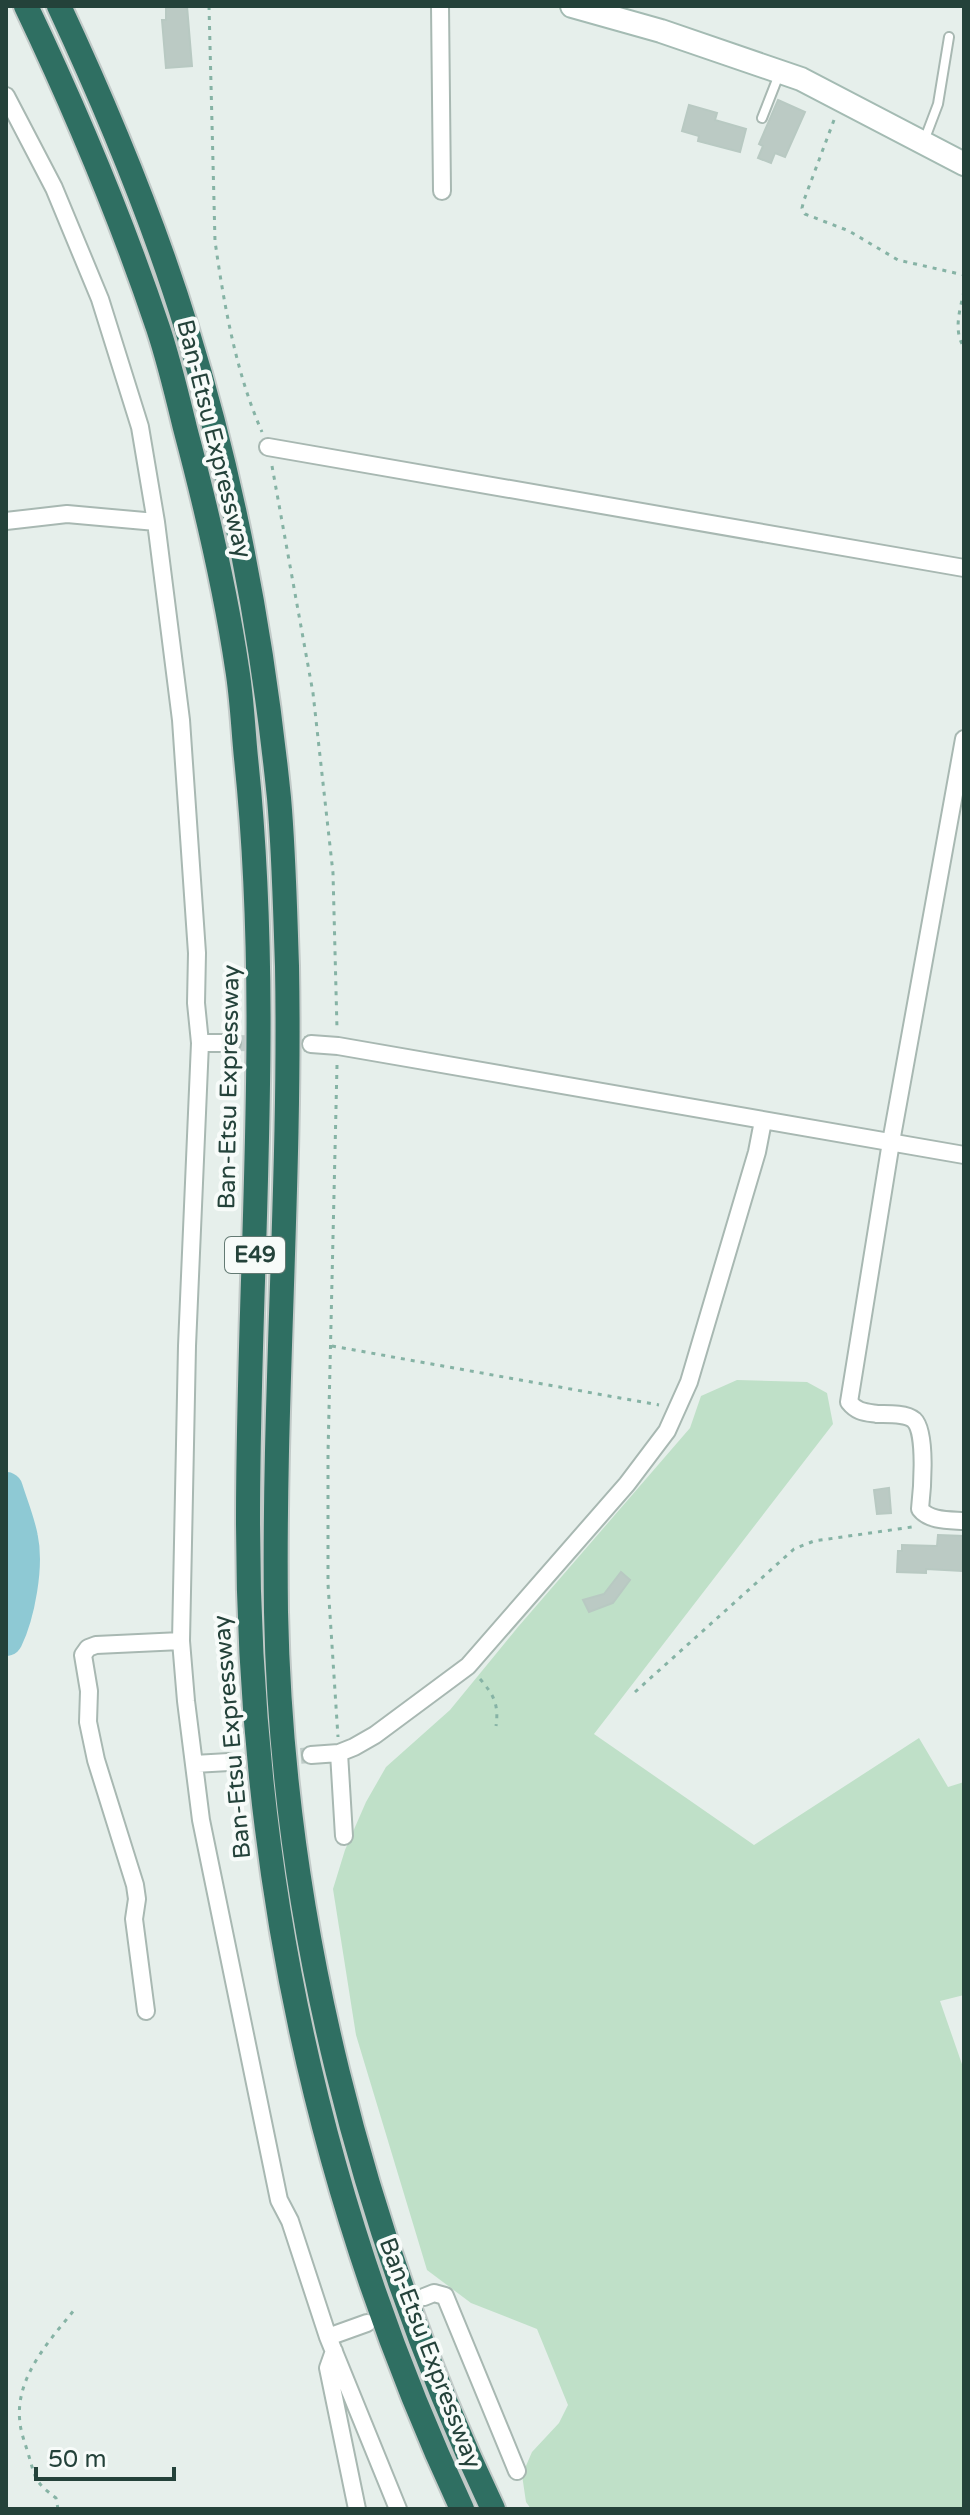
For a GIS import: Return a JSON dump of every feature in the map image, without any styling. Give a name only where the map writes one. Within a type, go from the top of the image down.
[{"type":"highway","name":"Ban-Etsu Expressway","points":[[26,6],[75,109],[122,224],[161,336],[200,483],[237,671],[251,806],[260,999],[248,1515],[249,1619],[257,1747],[274,1893],[305,2052],[357,2241],[404,2372],[462,2509]]},
{"type":"highway","name":"Ban-Etsu Expressway","points":[[59,6],[101,96],[147,213],[187,331],[226,473],[247,566],[278,787],[285,894],[287,1105],[278,1395],[277,1620],[284,1745],[301,1890],[341,2085],[382,2233],[467,2455],[493,2509]]},
{"type":"street","points":[[440,6],[442,191]]},
{"type":"street","points":[[572,6],[661,31],[801,79],[964,164]]},
{"type":"street","points":[[6,96],[54,188],[100,299],[140,427],[156,522],[181,720],[200,1043],[187,1346],[181,1641],[201,1820],[279,2200],[290,2221],[331,2344],[398,2509]]},
{"type":"street","points":[[268,447],[964,568]]},
{"type":"street","points":[[6,521],[67,514],[156,522]]},
{"type":"street","points":[[964,739],[891,1142],[849,1402],[860,1412],[914,1419],[922,1449],[920,1509],[928,1516],[964,1521]]},
{"type":"street","points":[[200,1043],[232,1043]]},
{"type":"street","points":[[311,1044],[338,1046],[964,1155]]},
{"type":"street","points":[[311,1755],[339,1753],[354,1747],[468,1666],[627,1484],[667,1431],[689,1382],[753,1168],[763,1121]]},
{"type":"street","points":[[146,2011],[134,1919],[137,1899],[135,1885],[96,1760],[88,1722],[89,1691],[83,1655],[88,1648],[96,1645],[181,1641]]},
{"type":"street","points":[[339,1753],[344,1836]]},
{"type":"street","points":[[194,1764],[229,1762]]},
{"type":"street","points":[[424,2297],[434,2293],[445,2296],[517,2471]]},
{"type":"street","points":[[331,2344],[367,2323]]},
{"type":"street","points":[[331,2344],[328,2368],[357,2509]]},
{"type":"lane","points":[[923,143],[938,104],[949,37]]},
{"type":"lane","points":[[762,118],[780,71]]},
{"type":"path","points":[[209,6],[217,254],[242,372],[253,412],[268,447],[281,506],[313,693],[333,873],[338,1046],[328,1584],[339,1753]]},
{"type":"path","points":[[841,99],[804,200],[802,208],[805,214],[849,231],[898,260],[964,275]]},
{"type":"path","points":[[964,291],[958,321],[959,339],[964,347]]},
{"type":"path","points":[[331,1345],[678,1409]]},
{"type":"path","points":[[635,1692],[794,1549],[814,1541],[915,1526],[928,1516]]},
{"type":"path","points":[[468,1666],[499,1707],[496,1726]]},
{"type":"path","points":[[58,2509],[56,2498],[37,2484],[20,2414],[24,2389],[38,2355],[75,2309]]},
{"type":"green space","points":[[737,1380],[807,1382],[827,1393],[833,1424],[594,1734],[754,1845],[919,1738],[948,1787],[964,1782],[964,1995],[940,2001],[964,2070],[964,2509],[531,2509],[526,2502],[522,2475],[532,2452],[559,2423],[568,2405],[537,2329],[471,2303],[427,2270],[356,2035],[333,1889],[345,1850],[366,1802],[386,1767],[450,1710],[690,1428],[701,1396]]},
{"type":"building","points":[[187,6],[192,66],[166,68],[162,20],[166,20],[166,8]]},
{"type":"building","points":[[778,100],[805,112],[785,157],[775,153],[771,163],[758,158],[763,146],[759,144]]},
{"type":"building","points":[[689,105],[717,113],[715,120],[746,129],[740,152],[698,141],[699,136],[682,131]]},
{"type":"building","points":[[889,1488],[891,1513],[877,1514],[874,1490]]},
{"type":"building","points":[[938,1535],[964,1536],[962,1571],[926,1569],[926,1573],[897,1572],[898,1551],[902,1551],[902,1545],[937,1546]]},
{"type":"building","points":[[621,1572],[630,1580],[613,1603],[589,1612],[583,1600],[604,1594]]},
{"type":"waterway","points":[[6,1489],[23,1549],[18,1603],[6,1639]]},
{"type":"tunnel","points":[[232,1043],[311,1044]]},
{"type":"tunnel","points":[[229,1762],[311,1755]]}]
